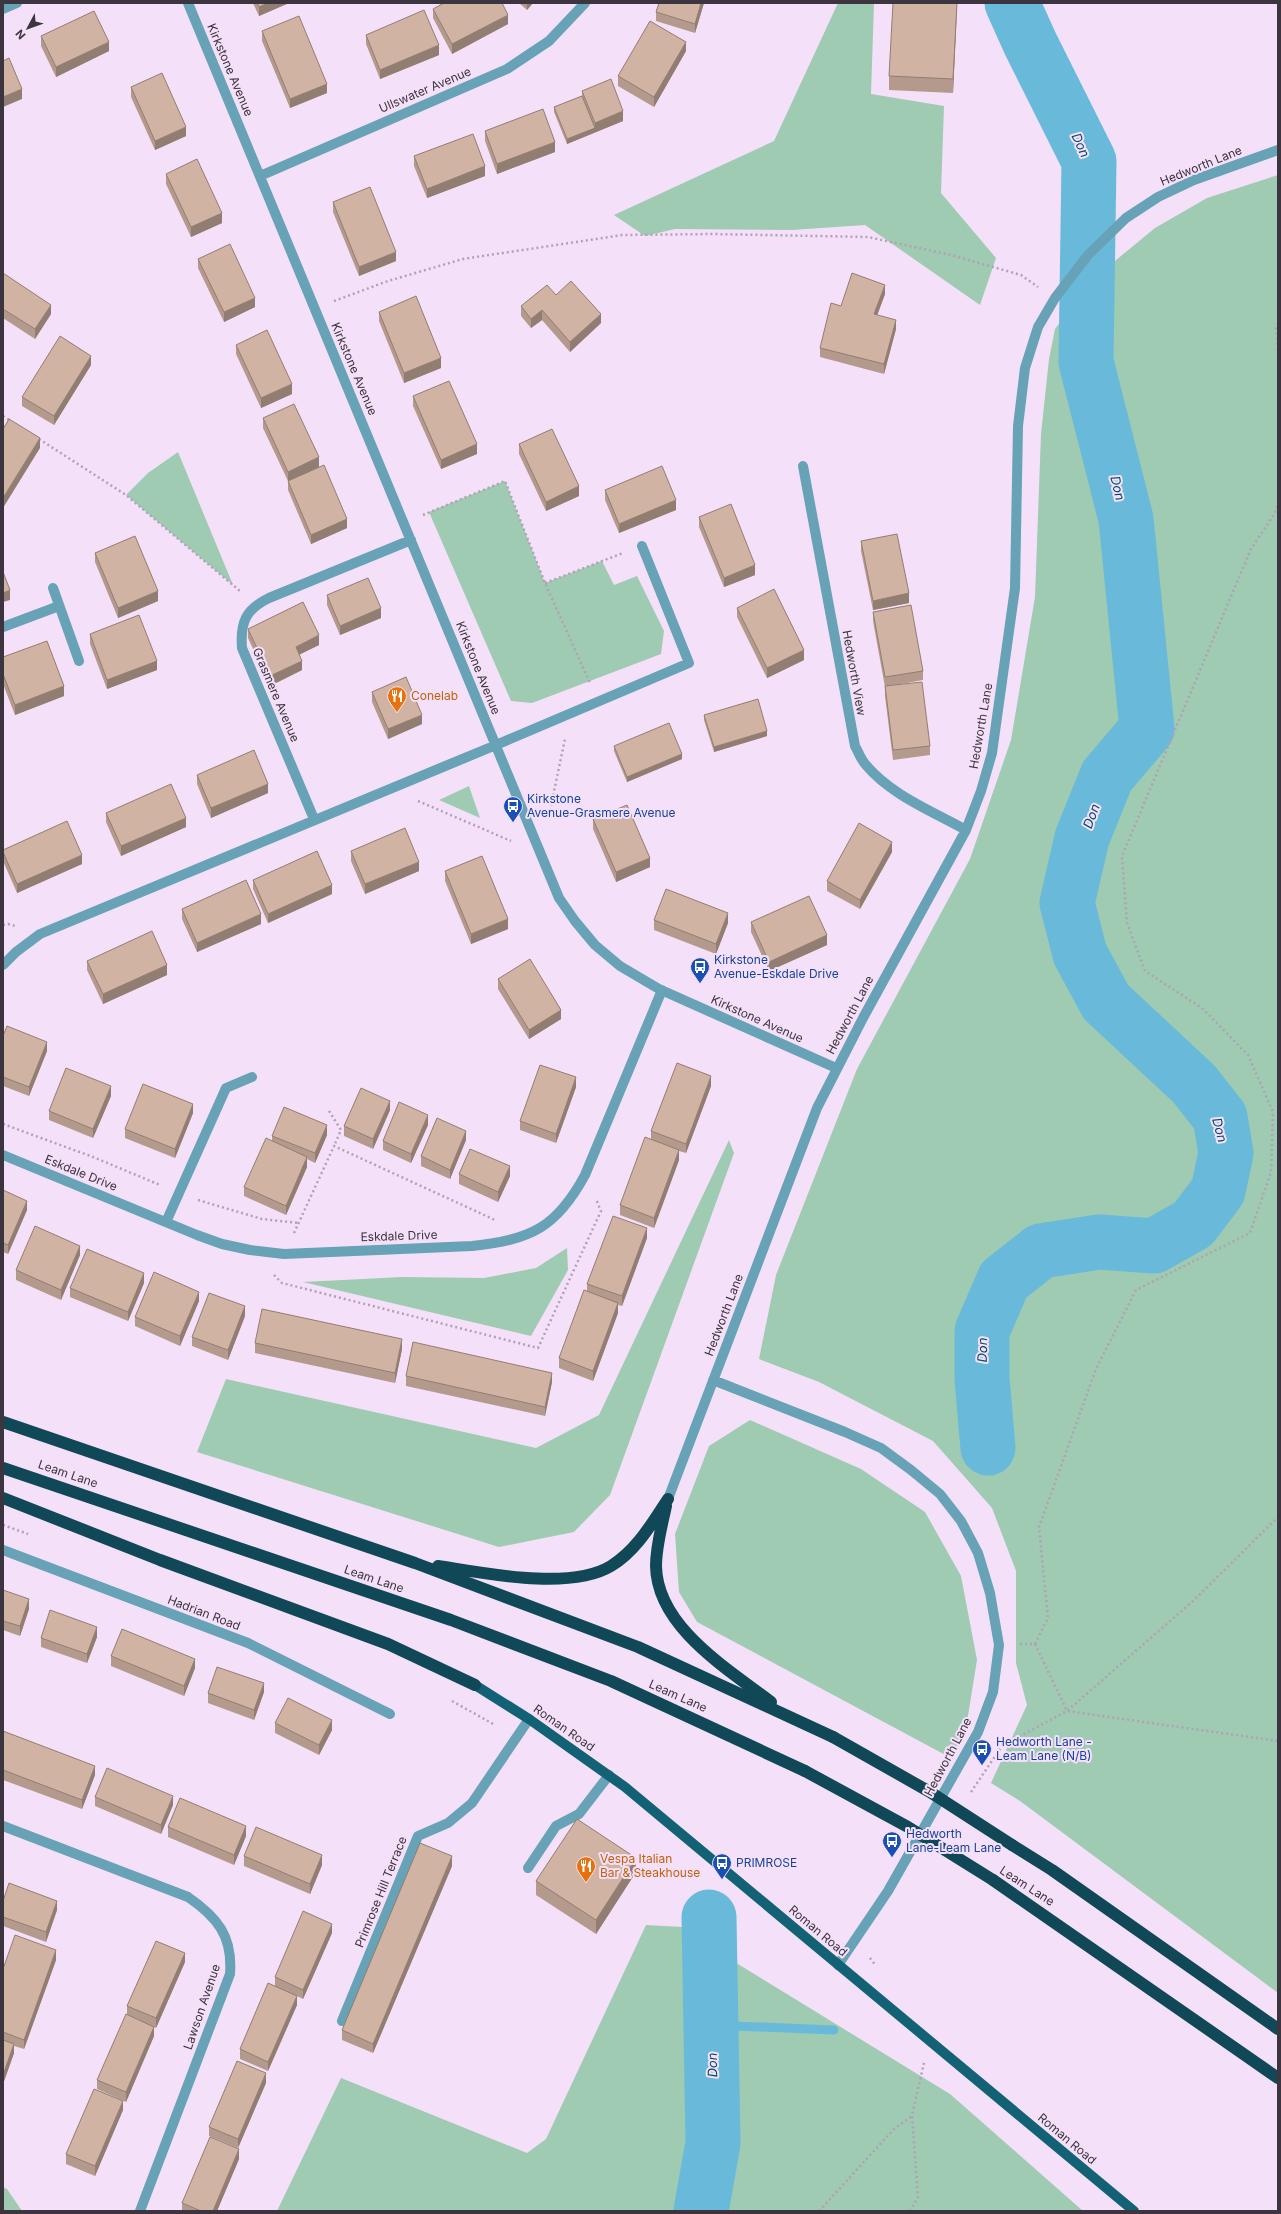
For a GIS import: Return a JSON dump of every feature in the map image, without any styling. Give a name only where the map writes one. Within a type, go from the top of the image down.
[{"type":"highway","points":[[3,1422],[416,1563],[638,1647],[787,1715],[833,1737],[930,1792],[1012,1844],[1052,1870],[1278,2029]]},
{"type":"highway","name":"Leam Lane","points":[[3,1468],[451,1620],[611,1681],[805,1771],[908,1827],[993,1880],[1278,2078]]},
{"type":"highway","points":[[3,1498],[167,1562],[388,1644],[475,1686]]},
{"type":"highway","points":[[416,1563],[531,1580],[586,1575],[611,1566],[629,1551],[645,1534],[668,1499]]},
{"type":"highway","points":[[668,1499],[656,1566],[658,1586],[668,1607],[695,1643],[787,1715]]},
{"type":"main road","name":"Roman Road","points":[[475,1686],[528,1719],[609,1775],[1134,2211]]},
{"type":"street","points":[[3,9],[17,3]]},
{"type":"street","name":"Kirkstone Avenue","points":[[188,3],[559,898],[574,921],[595,945],[620,966],[662,990],[836,1068]]},
{"type":"street","name":"Ullswater Avenue","points":[[260,176],[507,69],[549,41],[585,3]]},
{"type":"street","name":"Hedworth Lane","points":[[668,1499],[817,1108],[836,1068],[966,830],[981,791],[992,753],[1015,588],[1018,426],[1025,368],[1038,327],[1055,298],[1088,255],[1126,218],[1158,197],[1194,180],[1278,150]]},
{"type":"street","name":"Hedworth View","points":[[803,466],[855,746],[865,764],[878,778],[895,790],[966,830]]},
{"type":"street","points":[[256,604],[411,540]]},
{"type":"street","points":[[3,965],[16,952],[40,934],[314,819],[496,745],[689,662],[642,546]]},
{"type":"street","points":[[53,588],[79,661]]},
{"type":"street","name":"Grasmere Avenue","points":[[256,604],[246,615],[240,632],[242,648],[314,819]]},
{"type":"street","points":[[3,626],[59,606]]},
{"type":"street","name":"Eskdale Drive","points":[[3,1155],[222,1244],[250,1250],[284,1254],[501,1244],[528,1235],[551,1220],[571,1200],[585,1175],[662,990]]},
{"type":"street","points":[[166,1222],[226,1088],[252,1077]]},
{"type":"street","name":"Hedworth Lane","points":[[713,1380],[845,1432],[881,1448],[940,1494],[961,1521],[978,1553],[990,1593],[999,1645],[993,1692],[978,1732],[888,1890],[838,1965]]},
{"type":"street","name":"Hadrian Road","points":[[3,1550],[248,1644],[390,1714]]},
{"type":"street","name":"Primrose Hill Terrace","points":[[342,2021],[418,1836],[448,1823],[472,1803],[528,1719]]},
{"type":"street","points":[[528,1868],[556,1826],[579,1814],[609,1775]]},
{"type":"street","name":"Lawson Avenue","points":[[3,1826],[188,1897],[205,1909],[228,1939],[232,1957],[230,1974],[140,2211]]},
{"type":"path","points":[[314,308],[388,281],[463,259],[622,235],[713,234],[868,237],[951,255],[1021,275],[1055,298]]},
{"type":"path","points":[[1278,323],[1276,328],[1278,353]]},
{"type":"path","points":[[3,416],[16,424]]},
{"type":"path","points":[[35,437],[126,495],[256,604]]},
{"type":"path","points":[[404,524],[505,481],[545,583],[598,701]]},
{"type":"path","points":[[1035,1644],[1048,1618],[1039,1527],[1096,1369],[1136,1290],[1250,1233],[1271,1172],[1273,1112],[1248,1055],[1202,1008],[1145,971],[1126,923],[1122,856],[1251,549],[1275,513],[1278,503]]},
{"type":"path","points":[[545,583],[642,546]]},
{"type":"path","points":[[388,789],[540,853],[571,713]]},
{"type":"path","points":[[284,1254],[342,1130],[329,1111]]},
{"type":"path","points":[[3,1124],[93,1157],[213,1206],[262,1219],[299,1223]]},
{"type":"path","points":[[334,1146],[528,1235]]},
{"type":"path","points":[[250,1250],[282,1283],[538,1348],[601,1211],[585,1175]]},
{"type":"path","points":[[967,1798],[1002,1746],[1067,1711],[1193,1601],[1278,1517]]},
{"type":"path","points":[[999,1645],[1035,1644]]},
{"type":"path","points":[[1035,1644],[1067,1711]]},
{"type":"path","points":[[448,1699],[516,1737]]},
{"type":"path","points":[[1067,1711],[1278,1741]]},
{"type":"path","points":[[869,1954],[870,1960],[880,1970]]},
{"type":"path","points":[[910,2211],[918,2197],[912,2115],[930,2041]]},
{"type":"path","points":[[819,2211],[895,2128],[912,2115]]},
{"type":"green space","points":[[838,3],[874,3],[871,94],[944,106],[941,193],[996,258],[980,305],[865,225],[792,230],[675,229],[645,236],[614,215],[774,141]]},
{"type":"green space","points":[[1278,175],[1278,1993],[1020,1801],[991,1783],[1027,1705],[1016,1663],[1016,1571],[992,1508],[933,1441],[819,1382],[759,1359],[776,1275],[857,1069],[970,859],[1011,740],[1035,597],[1041,434],[1049,359],[1055,329],[1093,279],[1155,228],[1207,198]]},
{"type":"green space","points":[[178,452],[233,585],[126,495],[148,473]]},
{"type":"green space","points":[[505,481],[545,583],[602,561],[614,585],[637,576],[664,631],[661,654],[532,703],[511,701],[429,512]]},
{"type":"green space","points":[[469,786],[480,818],[439,800]]},
{"type":"green space","points":[[729,1140],[734,1153],[610,1495],[574,1532],[499,1547],[197,1452],[226,1379],[536,1448],[599,1415]]},
{"type":"green space","points":[[567,1248],[568,1270],[531,1336],[303,1282],[402,1277],[484,1278],[536,1268]]},
{"type":"green space","points":[[750,1420],[861,1469],[925,1512],[961,1576],[977,1660],[966,1728],[951,1758],[697,1622],[679,1592],[675,1534],[709,1446]]},
{"type":"green space","points":[[646,1925],[682,1927],[718,1933],[715,1950],[950,2094],[1083,2211],[277,2211],[341,2078],[527,2153],[546,2139]]},
{"type":"green space","points":[[3,2187],[7,2189],[22,2211],[3,2211]]},
{"type":"building","points":[[257,3],[268,3],[259,7]]},
{"type":"building","points":[[444,3],[502,3],[508,15],[452,44],[433,9]]},
{"type":"building","points":[[659,3],[701,3],[695,24],[656,12]]},
{"type":"building","points":[[893,3],[957,3],[953,79],[889,76]]},
{"type":"building","points":[[424,10],[439,45],[380,70],[366,35]]},
{"type":"building","points":[[94,11],[109,42],[56,67],[41,36]]},
{"type":"building","points":[[299,16],[327,84],[290,99],[262,31]]},
{"type":"building","points":[[650,21],[686,42],[654,97],[618,76]]},
{"type":"building","points":[[9,58],[22,89],[3,97],[3,61]]},
{"type":"building","points":[[162,73],[186,127],[155,141],[131,87]]},
{"type":"building","points":[[611,79],[623,111],[595,123],[582,91]]},
{"type":"building","points":[[582,96],[595,128],[567,139],[554,107]]},
{"type":"building","points":[[543,109],[555,142],[497,164],[485,131]]},
{"type":"building","points":[[473,134],[485,166],[427,189],[414,156]]},
{"type":"building","points":[[197,159],[222,213],[191,227],[166,174]]},
{"type":"building","points":[[370,187],[396,252],[359,267],[333,202]]},
{"type":"building","points":[[230,244],[255,298],[224,312],[198,259]]},
{"type":"building","points":[[3,273],[51,305],[35,329],[3,309]]},
{"type":"building","points":[[852,273],[885,285],[874,314],[896,320],[884,364],[820,348],[831,303],[841,306]]},
{"type":"building","points":[[571,281],[601,314],[570,342],[542,310],[531,319],[521,306],[547,285],[556,295]]},
{"type":"building","points":[[416,296],[441,358],[404,373],[379,312]]},
{"type":"building","points":[[267,330],[292,384],[261,398],[236,345]]},
{"type":"building","points":[[60,336],[91,356],[54,416],[22,397]]},
{"type":"building","points":[[449,381],[477,444],[441,460],[413,396]]},
{"type":"building","points":[[294,404],[319,457],[288,472],[263,418]]},
{"type":"building","points":[[9,419],[40,438],[3,498],[3,429]]},
{"type":"building","points":[[552,429],[579,486],[546,502],[519,444]]},
{"type":"building","points":[[324,465],[347,519],[311,535],[288,481]]},
{"type":"building","points":[[662,466],[676,500],[619,524],[605,490]]},
{"type":"building","points":[[731,504],[755,565],[724,578],[699,517]]},
{"type":"building","points":[[897,534],[909,593],[873,601],[861,541]]},
{"type":"building","points":[[135,536],[158,591],[118,608],[95,553]]},
{"type":"building","points":[[3,572],[10,590],[3,593]]},
{"type":"building","points":[[368,578],[381,608],[340,626],[327,595]]},
{"type":"building","points":[[774,589],[804,650],[767,668],[737,608]]},
{"type":"building","points":[[303,602],[319,635],[296,647],[302,661],[270,676],[248,629]]},
{"type":"building","points":[[911,605],[923,671],[885,677],[873,612]]},
{"type":"building","points":[[139,615],[157,661],[107,680],[90,634]]},
{"type":"building","points":[[47,641],[64,686],[15,705],[3,674],[3,657]]},
{"type":"building","points":[[406,677],[422,715],[388,729],[372,692]]},
{"type":"building","points":[[922,682],[930,746],[893,750],[885,686]]},
{"type":"building","points":[[758,699],[767,731],[714,747],[704,715]]},
{"type":"building","points":[[669,723],[682,754],[627,777],[614,746]]},
{"type":"building","points":[[254,750],[268,784],[211,808],[197,775]]},
{"type":"building","points":[[171,784],[186,818],[121,846],[106,813]]},
{"type":"building","points":[[627,805],[650,858],[616,872],[593,819]]},
{"type":"building","points":[[67,821],[82,855],[17,884],[3,850]]},
{"type":"building","points":[[859,823],[892,842],[860,900],[827,881]]},
{"type":"building","points":[[405,828],[419,862],[365,884],[351,851]]},
{"type":"building","points":[[317,851],[332,885],[268,914],[253,880]]},
{"type":"building","points":[[482,856],[508,919],[471,934],[445,871]]},
{"type":"building","points":[[246,880],[261,914],[197,943],[182,909]]},
{"type":"building","points":[[666,889],[728,913],[716,944],[654,920]]},
{"type":"building","points":[[809,896],[827,935],[769,962],[751,922]]},
{"type":"building","points":[[152,931],[167,965],[103,994],[87,961]]},
{"type":"building","points":[[530,959],[561,1010],[529,1030],[498,979]]},
{"type":"building","points":[[7,1026],[47,1042],[29,1087],[3,1077],[3,1036]]},
{"type":"building","points":[[677,1063],[711,1076],[686,1144],[651,1131]]},
{"type":"building","points":[[540,1065],[576,1077],[556,1134],[520,1121]]},
{"type":"building","points":[[66,1068],[111,1086],[93,1129],[49,1111]]},
{"type":"building","points":[[143,1084],[193,1104],[175,1149],[125,1129]]},
{"type":"building","points":[[361,1088],[390,1101],[373,1139],[344,1126]]},
{"type":"building","points":[[399,1102],[428,1115],[411,1154],[383,1141]]},
{"type":"building","points":[[284,1107],[327,1125],[315,1153],[272,1136]]},
{"type":"building","points":[[437,1118],[466,1131],[450,1170],[421,1156]]},
{"type":"building","points":[[645,1137],[679,1150],[654,1218],[620,1205]]},
{"type":"building","points":[[266,1138],[307,1157],[286,1206],[244,1187]]},
{"type":"building","points":[[470,1149],[510,1166],[498,1192],[459,1174]]},
{"type":"building","points":[[3,1190],[27,1201],[8,1245],[3,1243]]},
{"type":"building","points":[[613,1216],[647,1228],[622,1296],[587,1284]]},
{"type":"building","points":[[35,1226],[80,1246],[61,1290],[16,1270]]},
{"type":"building","points":[[87,1249],[144,1273],[128,1312],[70,1288]]},
{"type":"building","points":[[154,1272],[199,1292],[180,1336],[135,1317]]},
{"type":"building","points":[[584,1290],[618,1303],[593,1371],[559,1358]]},
{"type":"building","points":[[209,1293],[245,1306],[228,1350],[192,1337]]},
{"type":"building","points":[[262,1309],[402,1339],[395,1373],[255,1343]]},
{"type":"building","points":[[413,1342],[552,1373],[545,1407],[406,1376]]},
{"type":"building","points":[[3,1590],[29,1599],[20,1626],[3,1621]]},
{"type":"building","points":[[50,1610],[97,1627],[87,1654],[41,1638]]},
{"type":"building","points":[[122,1629],[195,1659],[184,1686],[111,1656]]},
{"type":"building","points":[[217,1667],[264,1683],[254,1710],[208,1693]]},
{"type":"building","points":[[288,1698],[332,1720],[319,1745],[275,1723]]},
{"type":"building","points":[[3,1731],[95,1766],[82,1800],[3,1770]]},
{"type":"building","points":[[107,1768],[173,1796],[161,1825],[95,1797]]},
{"type":"building","points":[[180,1798],[246,1826],[234,1855],[168,1827]]},
{"type":"building","name":"Vespa Italian Bar & Steakhouse","points":[[577,1819],[636,1858],[596,1920],[536,1881]]},
{"type":"building","points":[[256,1827],[322,1855],[310,1884],[244,1856]]},
{"type":"building","points":[[420,1843],[452,1856],[373,2044],[342,2030]]},
{"type":"building","points":[[9,1883],[57,1901],[46,1932],[3,1917],[3,1901]]},
{"type":"building","points":[[303,1911],[332,1924],[303,1990],[275,1977]]},
{"type":"building","points":[[15,1935],[56,1950],[24,2040],[3,2032],[3,1969]]},
{"type":"building","points":[[156,1941],[185,1953],[156,2018],[127,2006]]},
{"type":"building","points":[[268,1983],[297,1996],[268,2062],[240,2049]]},
{"type":"building","points":[[126,2014],[154,2027],[126,2092],[97,2080]]},
{"type":"building","points":[[3,2040],[14,2044],[3,2075]]},
{"type":"building","points":[[237,2061],[266,2073],[238,2139],[209,2127]]},
{"type":"building","points":[[94,2089],[123,2101],[95,2166],[66,2154]]},
{"type":"building","points":[[210,2137],[239,2149],[213,2211],[201,2211],[182,2203]]},
{"type":"waterway","name":"Don","points":[[988,1448],[982,1379],[982,1331],[1004,1280],[1041,1251],[1099,1242],[1154,1246],[1193,1224],[1218,1191],[1226,1153],[1220,1117],[1194,1084],[1106,1002],[1080,954],[1067,903],[1082,838],[1107,776],[1147,729],[1126,519],[1086,362],[1089,161],[1030,43],[1012,3]]},
{"type":"waterway","name":"Don","points":[[701,2211],[713,2143],[709,1917]]},
{"type":"waterway","points":[[710,2025],[834,2030]]},
{"type":"place","name":"Conelab","points":[[397,713]]},
{"type":"place","name":"Kirkstone Avenue-Grasmere Avenue","points":[[513,823]]},
{"type":"place","name":"Kirkstone Avenue-Eskdale Drive","points":[[700,984]]},
{"type":"place","name":"Hedworth Lane - Leam Lane (N/B)","points":[[982,1766]]},
{"type":"place","name":"Hedworth Lane-Leam Lane","points":[[892,1858]]},
{"type":"place","name":"PRIMROSE","points":[[722,1880]]},
{"type":"place","name":"Vespa Italian Bar & Steakhouse","points":[[586,1883]]}]
